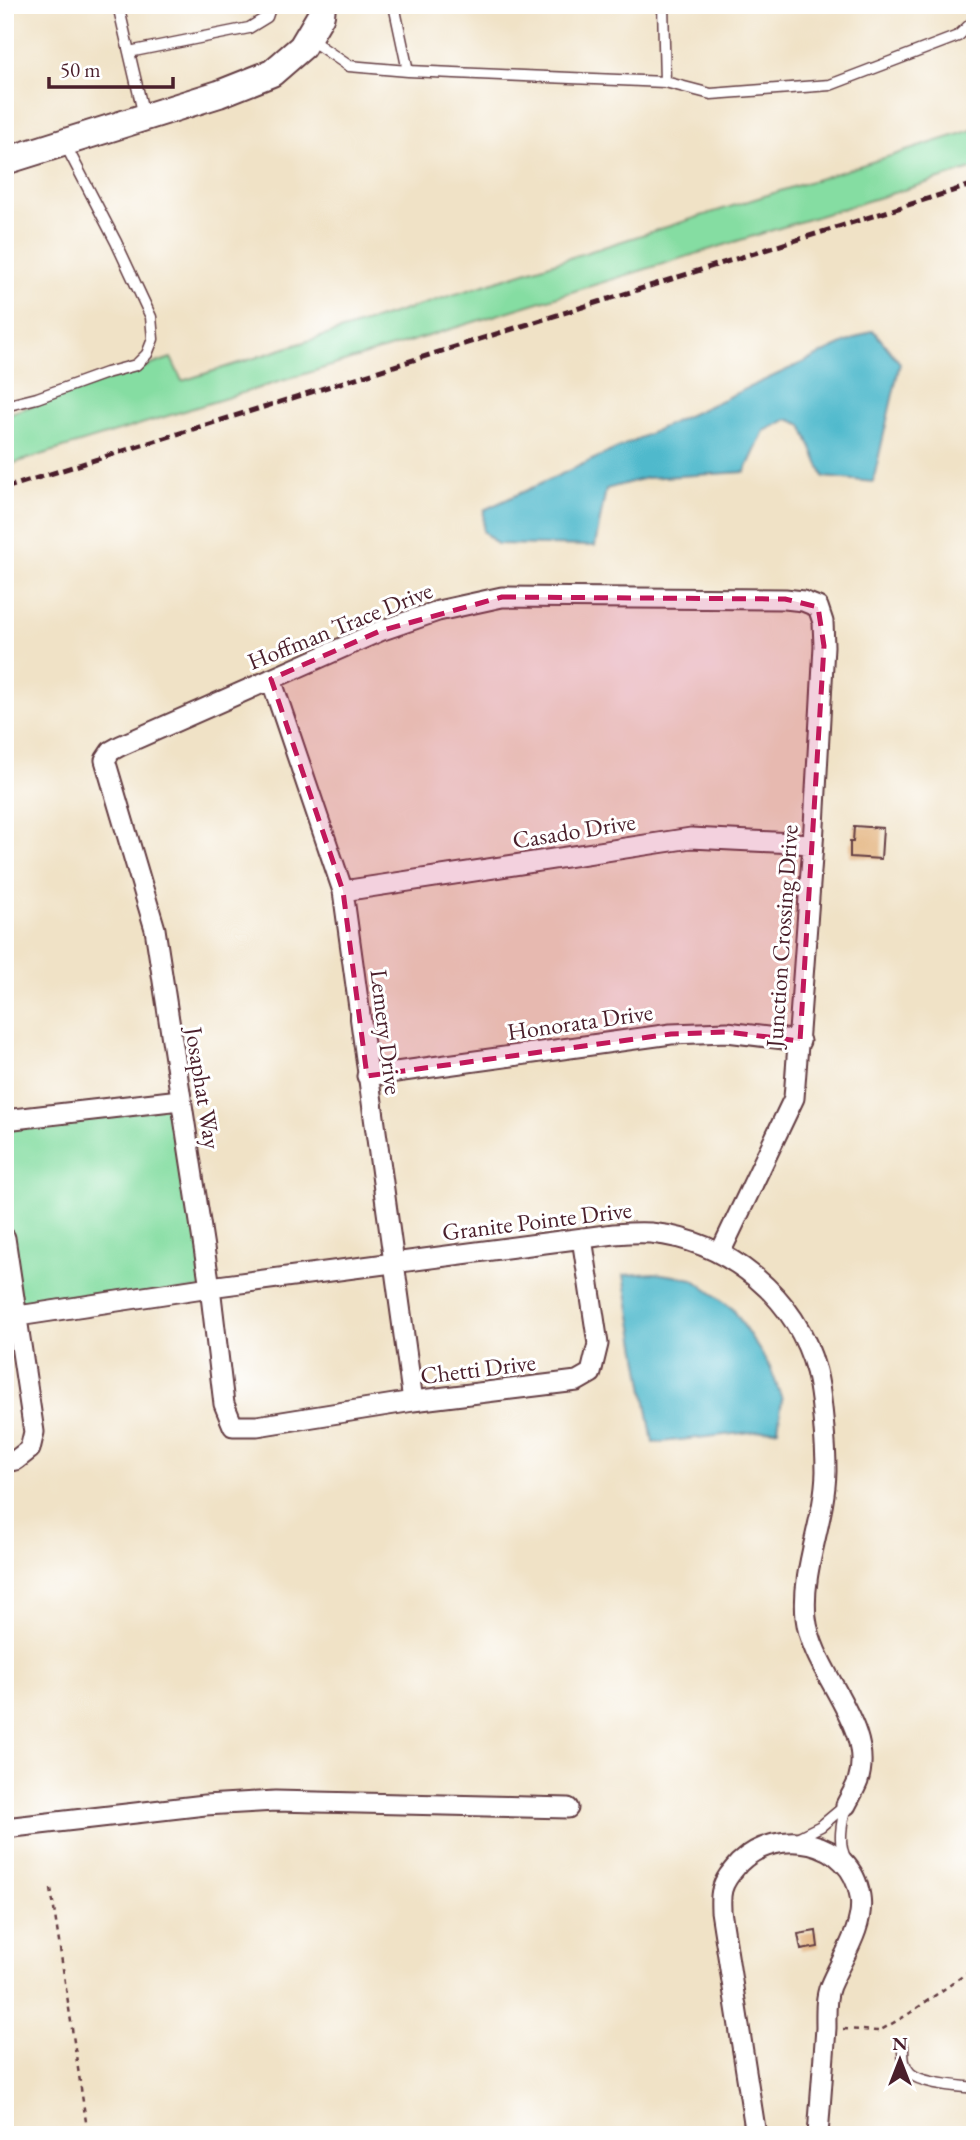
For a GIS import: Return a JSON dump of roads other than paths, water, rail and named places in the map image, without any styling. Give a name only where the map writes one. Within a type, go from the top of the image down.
[{"type":"street","points":[[5,160],[229,90],[272,73],[302,47],[321,15],[322,5]]},
{"type":"street","name":"Hoffman Trace Drive","points":[[106,760],[111,751],[120,746],[380,631],[438,611],[502,597],[785,599],[803,601],[818,607]]},
{"type":"street","name":"Junction Crossing Drive","points":[[720,1253],[794,1098],[800,1041],[824,646],[823,622],[818,607]]},
{"type":"street","name":"Lemery Drive","points":[[271,680],[344,891],[413,1401]]},
{"type":"street","name":"Josaphat Way","points":[[106,760],[155,929],[210,1287],[224,1404],[233,1426]]},
{"type":"street","name":"Casado Drive","points":[[344,891],[691,838],[813,844]]},
{"type":"street","name":"Honorata Drive","points":[[367,1076],[671,1034],[727,1032],[800,1041]]},
{"type":"street","points":[[5,1119],[180,1100]]},
{"type":"street","name":"Granite Pointe Drive","points":[[11,1317],[210,1287],[582,1238],[650,1233],[686,1240],[720,1253],[750,1272],[776,1296],[798,1327],[816,1371],[826,1473],[806,1579],[806,1620],[821,1666],[858,1736],[861,1758],[858,1779],[846,1805]]},
{"type":"street","points":[[5,1238],[11,1317],[34,1433],[30,1449],[16,1460],[5,1462]]},
{"type":"street","name":"Chetti Drive","points":[[233,1426],[257,1426],[413,1401],[577,1381],[591,1373],[598,1344],[582,1238]]},
{"type":"street","points":[[5,1828],[205,1805],[275,1801],[568,1808]]},
{"type":"street","points":[[756,2135],[721,1911],[722,1890],[732,1871],[752,1853],[771,1844],[792,1841],[810,1843],[830,1851],[852,1871],[861,1899],[858,1924],[828,1989],[818,2135]]},
{"type":"lane","points":[[118,5],[144,117]]},
{"type":"lane","points":[[129,52],[249,28],[267,18],[271,5]]},
{"type":"lane","points":[[394,5],[408,71]]},
{"type":"lane","points":[[663,5],[665,82]]},
{"type":"lane","points":[[307,38],[349,66],[665,82],[711,94],[830,85],[958,36],[975,20]]},
{"type":"lane","points":[[5,407],[136,365],[147,354],[153,340],[151,317],[64,142]]},
{"type":"lane","points":[[792,1841],[821,1826],[846,1805]]},
{"type":"lane","points":[[846,1805],[842,1824],[843,1854],[852,1871]]},
{"type":"lane","points":[[903,2047],[904,2063],[911,2075],[925,2081],[975,2088]]},
{"type":"water","points":[[873,330],[900,363],[873,482],[824,477],[802,425],[788,419],[764,431],[745,472],[646,478],[606,489],[595,546],[497,544],[483,531],[484,510]]},
{"type":"water","points":[[655,1273],[693,1279],[733,1309],[770,1367],[782,1399],[778,1429],[653,1443],[624,1275]]},
{"type":"railway","points":[[5,488],[975,184]]}]
